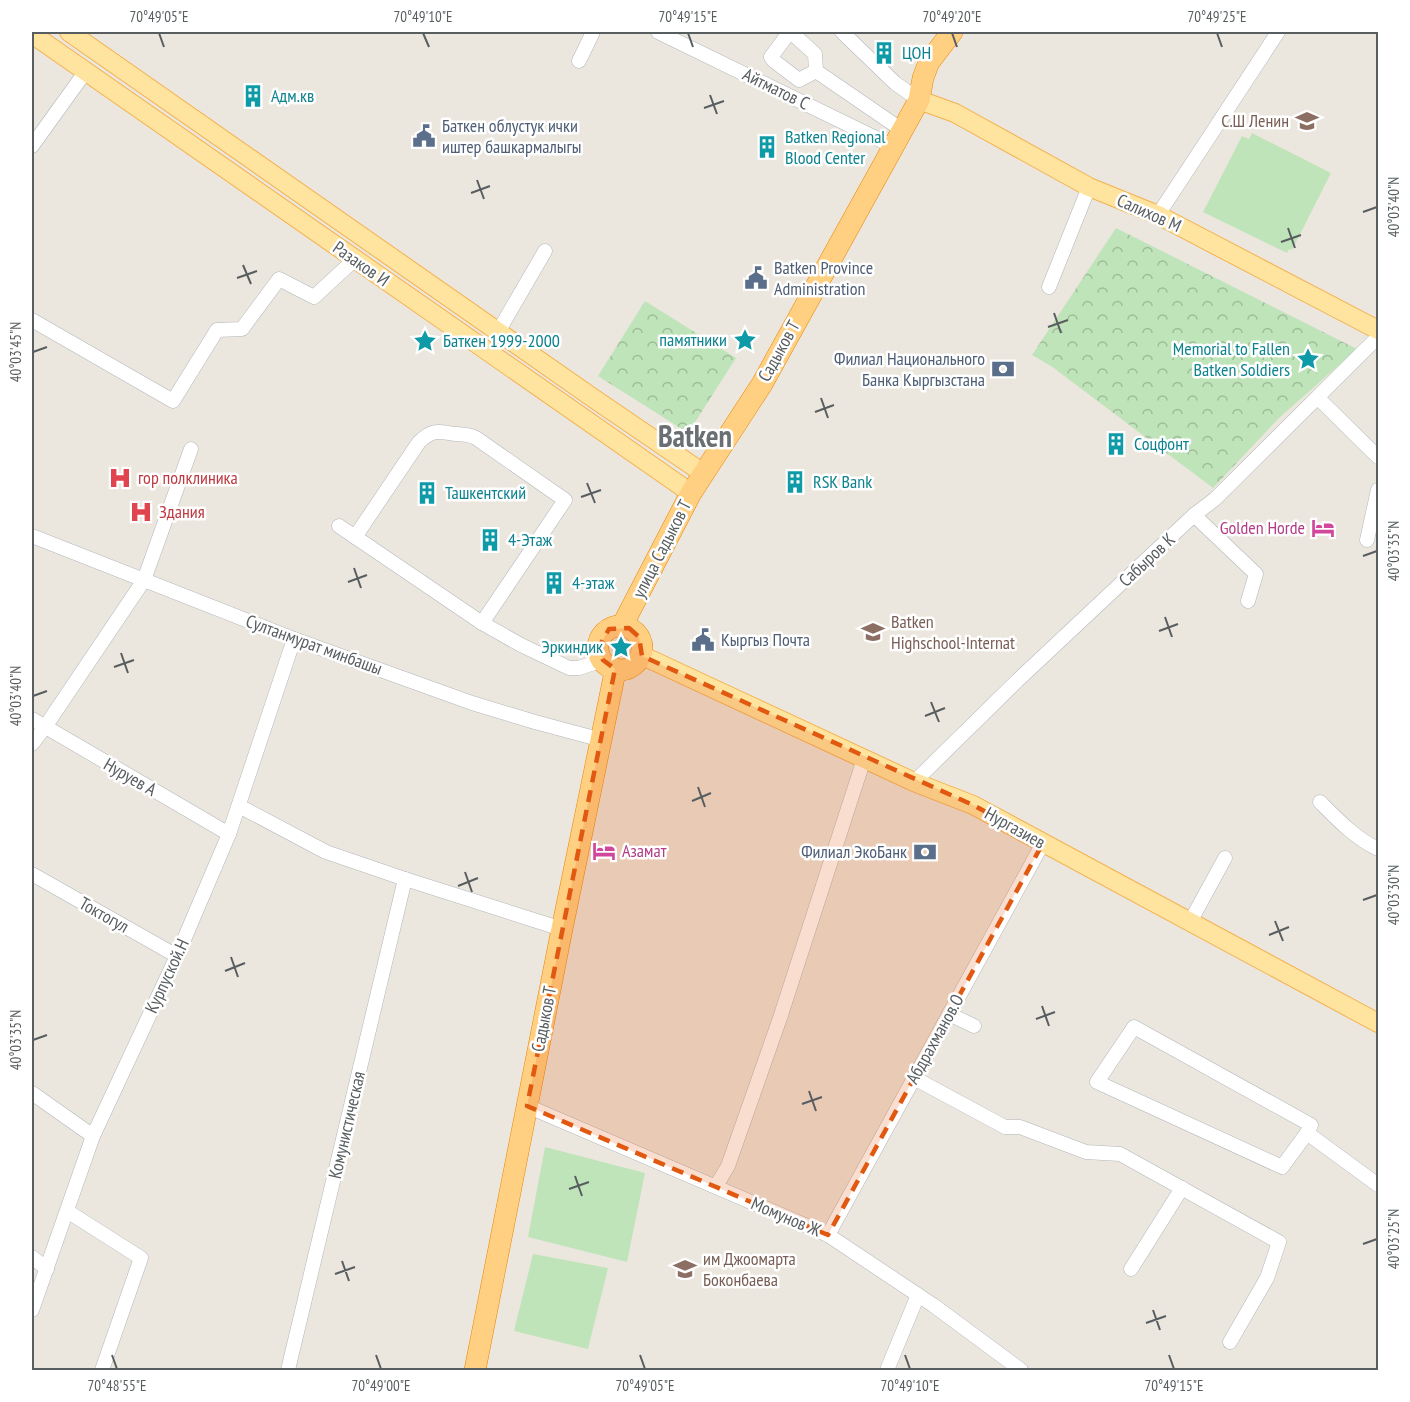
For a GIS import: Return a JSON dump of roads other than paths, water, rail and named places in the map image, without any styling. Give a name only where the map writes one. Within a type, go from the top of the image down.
[{"type":"highway","name":"Садыков Т","points":[[704,473],[762,384],[919,100],[929,62],[952,32]]},
{"type":"highway","name":"улица Садыков Т","points":[[622,626],[691,493],[704,473]]},
{"type":"highway","points":[[622,626],[629,628],[639,637],[642,644],[641,655],[632,666],[620,669],[608,664],[599,654],[598,647],[603,634],[609,629],[622,626]]},
{"type":"highway","name":"Садыков Т","points":[[475,1371],[614,677],[608,664]]},
{"type":"main road","name":"Разаков И","points":[[69,32],[332,217],[704,473]]},
{"type":"main road","name":"Разаков И","points":[[32,33],[691,493]]},
{"type":"main road","points":[[86,71],[99,53]]},
{"type":"main road","name":"Салихов М","points":[[919,100],[955,113],[1089,187],[1158,215],[1378,330]]},
{"type":"main road","points":[[320,235],[332,217]]},
{"type":"main road","name":"Нургазиев","points":[[641,655],[914,782],[973,805],[1378,1023]]},
{"type":"street","points":[[579,61],[593,32]]},
{"type":"street","name":"Айтматов С","points":[[657,32],[886,143],[892,149]]},
{"type":"street","points":[[842,32],[895,83],[919,100]]},
{"type":"street","points":[[1158,215],[1278,32]]},
{"type":"street","points":[[788,34],[809,37],[815,54],[816,71],[799,80],[771,57],[788,34]]},
{"type":"street","points":[[768,85],[783,68]]},
{"type":"street","points":[[32,146],[86,71]]},
{"type":"street","points":[[816,71],[902,130]]},
{"type":"street","points":[[1049,287],[1089,187]]},
{"type":"street","points":[[498,332],[545,251]]},
{"type":"street","points":[[32,320],[173,401],[217,330],[242,329],[279,279],[314,297],[355,259]]},
{"type":"street","name":"Сабыров К","points":[[914,782],[1018,680],[1194,515],[1215,499],[1378,337]]},
{"type":"street","points":[[1318,398],[1378,457]]},
{"type":"street","points":[[355,537],[424,437],[442,431],[470,434],[476,438],[565,500],[482,623]]},
{"type":"street","points":[[32,744],[144,580],[191,449]]},
{"type":"street","points":[[1367,540],[1378,490]]},
{"type":"street","points":[[1194,515],[1256,574],[1248,601]]},
{"type":"street","points":[[339,526],[482,623],[521,645],[569,668],[608,664]]},
{"type":"street","name":"Султанмурат минбашы","points":[[32,536],[294,639],[472,704],[602,740]]},
{"type":"street","name":"Курпуской.Н","points":[[32,1310],[93,1136],[177,956],[229,834],[294,639]]},
{"type":"street","name":"Нуруев А","points":[[32,719],[229,834]]},
{"type":"street","points":[[716,1186],[728,1166],[780,1018],[864,759]]},
{"type":"street","points":[[1320,802],[1354,834],[1378,849]]},
{"type":"street","points":[[239,806],[326,852],[562,929]]},
{"type":"street","name":"Абдрахманов.О","points":[[828,1235],[1043,843]]},
{"type":"street","points":[[1190,922],[1225,858]]},
{"type":"street","name":"Токтогул","points":[[32,874],[177,956]]},
{"type":"street","name":"Комунистическая","points":[[288,1371],[405,879]]},
{"type":"street","points":[[949,1014],[974,1026]]},
{"type":"street","points":[[1134,1027],[1311,1125],[1307,1134],[1282,1167],[1097,1082],[1134,1027]]},
{"type":"street","points":[[914,1078],[1005,1126],[1020,1127],[1086,1152],[1120,1154],[1279,1242],[1267,1278],[1230,1342]]},
{"type":"street","points":[[32,1093],[93,1136]]},
{"type":"street","name":"Момунов Ж","points":[[527,1106],[828,1235],[918,1295],[1021,1371]]},
{"type":"street","points":[[1307,1134],[1378,1185]]},
{"type":"street","points":[[1131,1269],[1182,1188]]},
{"type":"street","points":[[67,1211],[141,1258],[102,1371]]},
{"type":"street","points":[[32,1257],[47,1269]]},
{"type":"street","points":[[887,1371],[918,1295]]},
{"type":"place","name":"ЦОН","points":[[884,53]]},
{"type":"place","name":"Адм.кв","points":[[253,96]]},
{"type":"place","name":"С.Ш Ленин","points":[[1307,121]]},
{"type":"place","name":"Баткен облустук ички иштер башкармалыгы","points":[[424,136]]},
{"type":"place","name":"Batken Regional Blood Center","points":[[767,147]]},
{"type":"place","name":"Batken Province Administration","points":[[756,278]]},
{"type":"place","name":"памятники","points":[[745,340]]},
{"type":"place","name":"Баткен 1999-2000","points":[[425,341]]},
{"type":"place","name":"Memorial to Fallen Batken Soldiers","points":[[1308,359]]},
{"type":"place","name":"Филиал Национального Банка Кыргызстана","points":[[1003,369]]},
{"type":"place","name":"Соцфонт","points":[[1116,444]]},
{"type":"place","name":"гор полклиника","points":[[120,478]]},
{"type":"place","name":"RSK Bank","points":[[795,482]]},
{"type":"place","name":"Ташкентский","points":[[427,493]]},
{"type":"place","name":"Здания","points":[[141,512]]},
{"type":"place","name":"Golden Horde","points":[[1323,528]]},
{"type":"place","name":"4-Этаж","points":[[490,540]]},
{"type":"place","name":"4-этаж","points":[[554,583]]},
{"type":"place","name":"Batken Highschool-Internat","points":[[873,632]]},
{"type":"place","name":"Кыргыз Почта","points":[[703,640]]},
{"type":"place","name":"Эркиндик","points":[[621,647]]},
{"type":"place","name":"Азамат","points":[[604,851]]},
{"type":"place","name":"Филиал ЭкоБанк","points":[[925,852]]},
{"type":"place","name":"им Джоомарта Боконбаева","points":[[685,1269]]},
{"type":"district","name":"Batken","points":[[695,437]]}]
